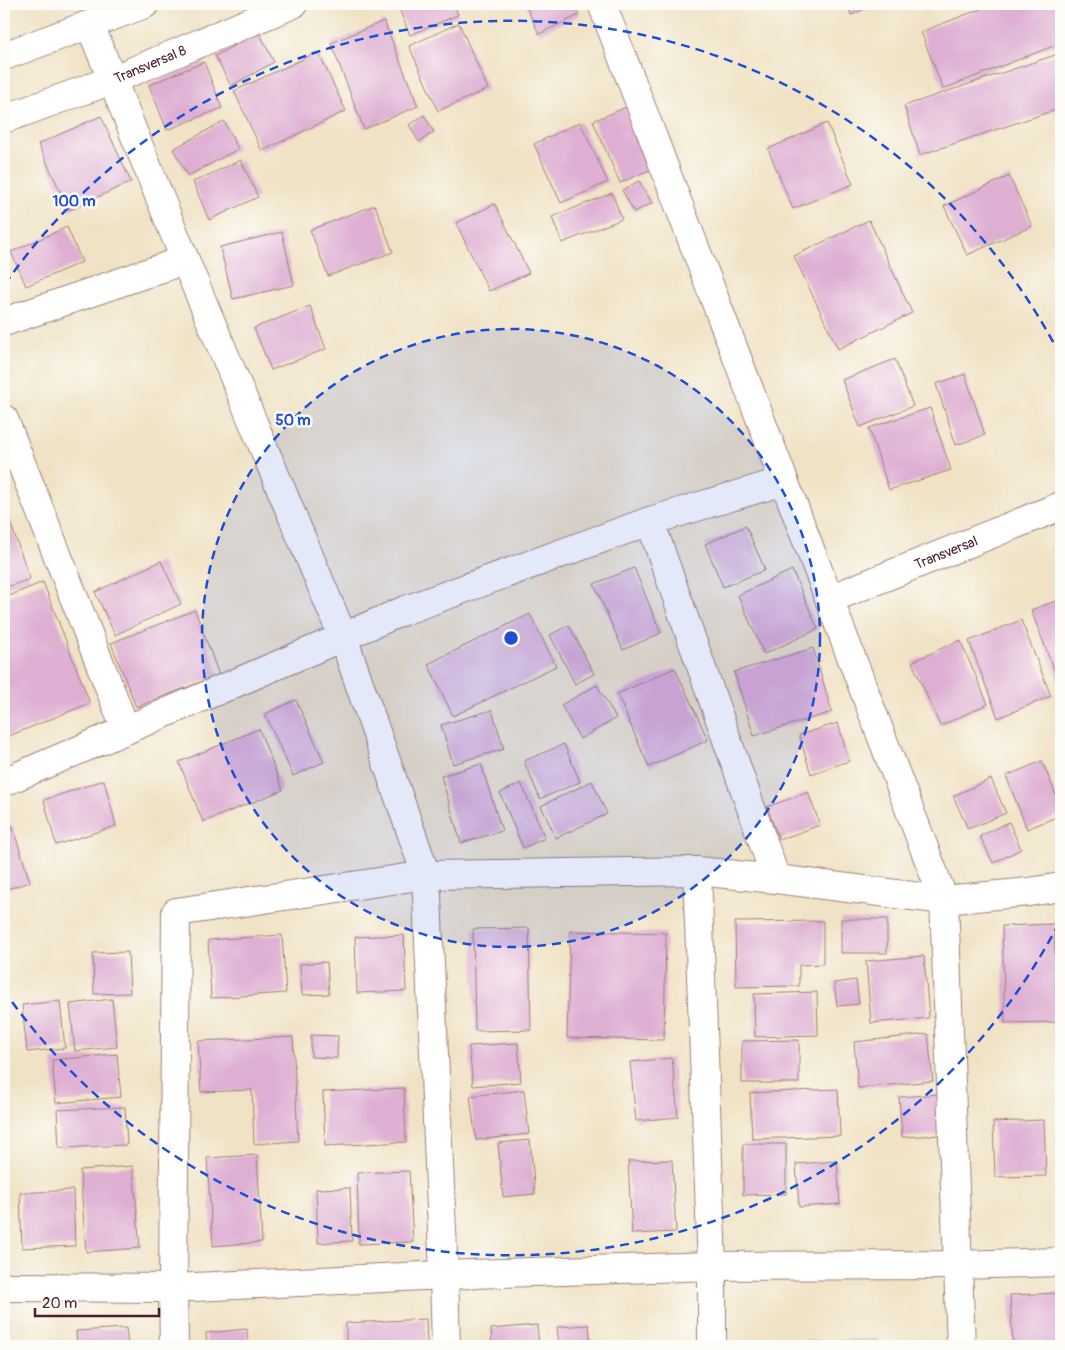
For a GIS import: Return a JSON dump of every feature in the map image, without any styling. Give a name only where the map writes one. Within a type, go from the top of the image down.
[{"type":"street","points":[[4,56],[146,4]]},
{"type":"street","name":"Transversal 8","points":[[4,119],[112,80],[294,4]]},
{"type":"street","points":[[602,4],[944,900],[961,1346]]},
{"type":"street","points":[[90,25],[184,260],[343,637],[426,875],[446,1346]]},
{"type":"street","points":[[4,322],[184,260]]},
{"type":"street","points":[[4,418],[126,730]]},
{"type":"street","points":[[4,782],[403,610],[650,521],[784,481]]},
{"type":"street","name":"Transversal","points":[[830,599],[1061,506]]},
{"type":"street","points":[[650,521],[776,879]]},
{"type":"street","points":[[697,871],[712,1266],[712,1346]]},
{"type":"street","points":[[174,1346],[176,912],[426,875],[697,871],[944,900],[1061,887]]},
{"type":"street","points":[[4,1287],[173,1288],[712,1266],[958,1265],[1061,1262]]},
{"type":"green space","points":[[878,1340],[878,1346],[765,1346],[765,1343]]},
{"type":"building","points":[[397,4],[454,4],[458,15],[410,35]]},
{"type":"building","points":[[525,4],[574,4],[579,15],[539,34]]},
{"type":"building","points":[[847,4],[876,4],[851,15]]},
{"type":"building","points":[[993,4],[1061,4],[1061,43],[943,89],[921,32]]},
{"type":"building","points":[[384,21],[418,106],[364,129],[331,43]]},
{"type":"building","points":[[459,23],[488,89],[438,111],[409,46]]},
{"type":"building","points":[[259,32],[274,62],[231,86],[215,56]]},
{"type":"building","points":[[318,52],[346,111],[262,151],[234,91]]},
{"type":"building","points":[[1061,53],[1061,108],[920,155],[904,106]]},
{"type":"building","points":[[204,62],[222,108],[167,130],[149,85]]},
{"type":"building","points":[[629,106],[656,167],[620,183],[593,121]]},
{"type":"building","points":[[424,115],[434,132],[419,142],[409,125]]},
{"type":"building","points":[[101,116],[131,182],[69,210],[38,144]]},
{"type":"building","points":[[224,121],[238,149],[188,176],[173,149]]},
{"type":"building","points":[[580,122],[608,182],[561,203],[534,144]]},
{"type":"building","points":[[827,123],[853,184],[793,209],[768,149]]},
{"type":"building","points":[[241,160],[258,197],[209,220],[193,182]]},
{"type":"building","points":[[1009,176],[1032,226],[967,255],[944,206]]},
{"type":"building","points":[[639,181],[652,203],[634,212],[622,190]]},
{"type":"building","points":[[612,193],[622,219],[562,243],[552,217]]},
{"type":"building","points":[[495,204],[529,273],[489,291],[456,223]]},
{"type":"building","points":[[375,205],[393,252],[328,276],[310,230]]},
{"type":"building","points":[[869,220],[912,313],[838,349],[794,256]]},
{"type":"building","points":[[67,227],[82,262],[26,286],[11,252]]},
{"type":"building","points":[[282,232],[294,285],[233,299],[220,247]]},
{"type":"building","points":[[310,306],[326,349],[271,370],[254,328]]},
{"type":"building","points":[[895,359],[913,406],[860,427],[842,380]]},
{"type":"building","points":[[965,374],[985,435],[956,445],[936,384]]},
{"type":"building","points":[[930,408],[951,470],[889,490],[869,428]]},
{"type":"building","points":[[7,513],[30,579],[4,588],[4,515]]},
{"type":"building","points":[[746,526],[765,570],[723,587],[705,544]]},
{"type":"building","points":[[161,561],[181,604],[115,635],[95,592]]},
{"type":"building","points":[[634,568],[661,633],[623,650],[594,584]]},
{"type":"building","points":[[792,570],[818,629],[764,654],[738,595]]},
{"type":"building","points":[[43,582],[90,703],[4,738],[4,598]]},
{"type":"building","points":[[1061,599],[1061,682],[1059,683],[1031,610]]},
{"type":"building","points":[[195,610],[219,675],[136,707],[111,643]]},
{"type":"building","points":[[530,614],[556,666],[453,716],[428,664]]},
{"type":"building","points":[[1021,620],[1051,696],[998,718],[969,641]]},
{"type":"building","points":[[569,625],[594,674],[575,684],[550,635]]},
{"type":"building","points":[[960,640],[988,704],[940,726],[912,662]]},
{"type":"building","points":[[813,648],[832,712],[754,736],[734,672]]},
{"type":"building","points":[[675,668],[708,740],[649,767],[617,694]]},
{"type":"building","points":[[597,685],[616,718],[580,739],[561,705]]},
{"type":"building","points":[[296,700],[324,762],[293,776],[265,714]]},
{"type":"building","points":[[492,710],[504,749],[453,764],[441,725]]},
{"type":"building","points":[[838,723],[849,761],[811,774],[799,735]]},
{"type":"building","points":[[259,729],[283,790],[203,822],[179,762]]},
{"type":"building","points":[[564,744],[580,782],[540,799],[524,761]]},
{"type":"building","points":[[1042,761],[1061,807],[1061,815],[1027,829],[1006,776]]},
{"type":"building","points":[[481,764],[502,831],[461,843],[441,776]]},
{"type":"building","points":[[991,779],[1006,813],[968,829],[953,796]]},
{"type":"building","points":[[104,780],[116,826],[56,845],[44,800]]},
{"type":"building","points":[[592,781],[607,814],[556,838],[541,806]]},
{"type":"building","points":[[521,783],[545,838],[523,848],[500,793]]},
{"type":"building","points":[[808,792],[820,825],[779,840],[767,807]]},
{"type":"building","points":[[1009,822],[1021,849],[993,863],[980,836]]},
{"type":"building","points":[[12,825],[30,882],[4,890],[4,827]]},
{"type":"building","points":[[841,919],[887,919],[887,953],[841,953]]},
{"type":"building","points":[[823,921],[823,964],[799,965],[799,986],[736,987],[735,922]]},
{"type":"building","points":[[1054,924],[1057,1022],[1005,1023],[1002,926]]},
{"type":"building","points":[[529,928],[531,1030],[475,1031],[473,929]]},
{"type":"building","points":[[570,931],[666,933],[664,1040],[567,1038]]},
{"type":"building","points":[[282,935],[286,993],[211,998],[208,940]]},
{"type":"building","points":[[404,935],[406,991],[357,993],[355,937]]},
{"type":"building","points":[[128,952],[130,993],[94,994],[93,953]]},
{"type":"building","points":[[924,956],[929,1018],[871,1023],[866,961]]},
{"type":"building","points":[[327,962],[329,994],[302,995],[300,964]]},
{"type":"building","points":[[856,980],[859,1004],[837,1006],[834,983]]},
{"type":"building","points":[[817,992],[818,1035],[755,1037],[754,994]]},
{"type":"building","points":[[112,999],[117,1047],[75,1051],[70,1004]]},
{"type":"building","points":[[60,1001],[65,1048],[27,1052],[22,1005]]},
{"type":"building","points":[[928,1034],[933,1081],[858,1088],[854,1042]]},
{"type":"building","points":[[311,1035],[338,1036],[337,1058],[311,1057]]},
{"type":"building","points":[[293,1037],[298,1141],[254,1144],[252,1090],[201,1092],[198,1041]]},
{"type":"building","points":[[799,1040],[799,1083],[742,1083],[742,1041]]},
{"type":"building","points":[[518,1043],[521,1082],[473,1086],[469,1046]]},
{"type":"building","points":[[117,1054],[121,1097],[56,1103],[52,1060]]},
{"type":"building","points":[[672,1058],[678,1117],[636,1121],[630,1062]]},
{"type":"building","points":[[404,1088],[406,1142],[325,1146],[323,1092]]},
{"type":"building","points":[[838,1089],[840,1136],[752,1139],[750,1093]]},
{"type":"building","points":[[524,1090],[529,1134],[476,1140],[470,1096]]},
{"type":"building","points":[[939,1094],[941,1135],[902,1137],[899,1097]]},
{"type":"building","points":[[125,1107],[127,1145],[59,1148],[57,1110]]},
{"type":"building","points":[[1044,1120],[1046,1176],[995,1177],[993,1122]]},
{"type":"building","points":[[1057,1137],[1061,1137],[1061,1211],[1059,1211]]},
{"type":"building","points":[[530,1140],[535,1194],[503,1197],[498,1143]]},
{"type":"building","points":[[743,1144],[786,1144],[786,1194],[743,1195]]},
{"type":"building","points":[[257,1155],[262,1242],[213,1246],[207,1158]]},
{"type":"building","points":[[672,1160],[676,1232],[632,1234],[628,1161]]},
{"type":"building","points":[[837,1161],[840,1204],[799,1207],[796,1164]]},
{"type":"building","points":[[133,1166],[140,1248],[86,1252],[80,1170]]},
{"type":"building","points":[[409,1171],[413,1242],[359,1244],[357,1173]]},
{"type":"building","points":[[350,1188],[352,1241],[318,1243],[316,1189]]},
{"type":"building","points":[[73,1190],[75,1246],[22,1248],[20,1193]]},
{"type":"building","points":[[1061,1293],[1061,1346],[1013,1346],[1010,1295]]},
{"type":"building","points":[[426,1319],[427,1346],[346,1346],[346,1323]]},
{"type":"building","points":[[537,1325],[539,1346],[492,1346],[491,1329]]},
{"type":"building","points":[[589,1325],[591,1346],[559,1346],[557,1327]]},
{"type":"building","points":[[126,1328],[128,1346],[77,1346],[76,1331]]},
{"type":"building","points":[[247,1329],[248,1346],[207,1346],[206,1333]]}]
